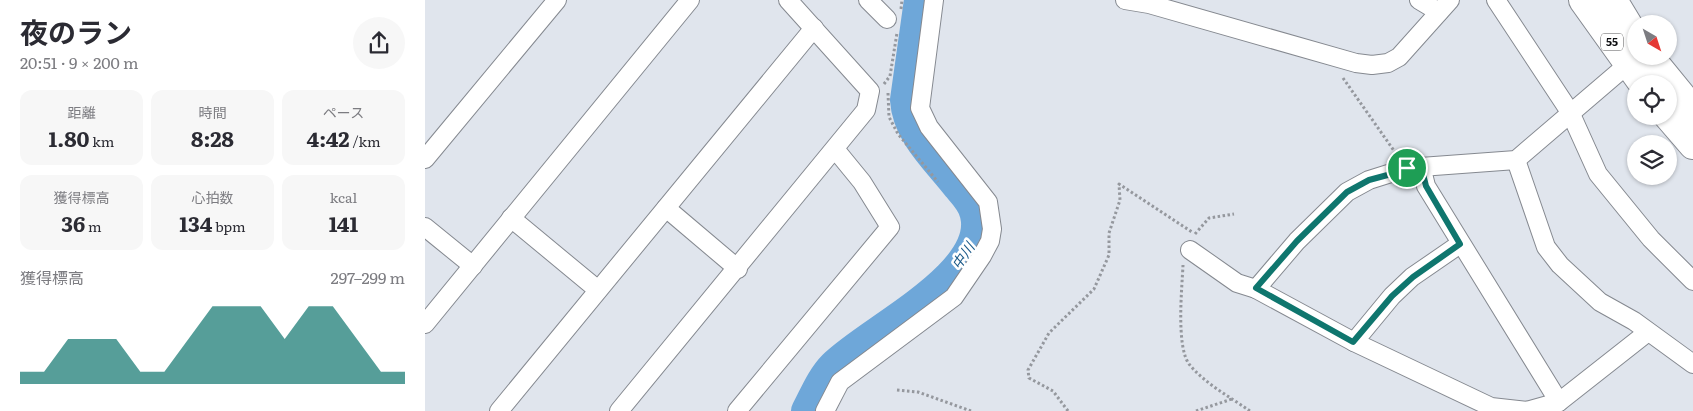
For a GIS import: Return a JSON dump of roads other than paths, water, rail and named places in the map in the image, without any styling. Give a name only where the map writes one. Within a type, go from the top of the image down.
[{"type":"main road","name":"55","points":[[1583,0],[1640,68],[1693,110]]},
{"type":"main road","name":"55","points":[[1613,0],[1627,23]]},
{"type":"main road","points":[[1676,125],[1693,145]]},
{"type":"street","points":[[425,159],[557,0]]},
{"type":"street","points":[[425,324],[690,0]]},
{"type":"street","points":[[619,411],[835,149],[866,110],[876,88],[788,0]]},
{"type":"street","points":[[868,0],[895,22]]},
{"type":"street","points":[[825,411],[840,382],[954,297],[983,256],[990,241],[992,229],[988,202],[929,128],[920,108],[935,0]]},
{"type":"street","points":[[1125,0],[1220,24],[1326,56],[1371,65],[1388,63],[1399,57],[1445,6],[1419,0]]},
{"type":"street","points":[[1495,0],[1570,112],[1599,174],[1651,240],[1693,281]]},
{"type":"street","points":[[499,411],[814,28]]},
{"type":"street","points":[[1256,288],[1297,241],[1347,192],[1369,180],[1414,167],[1515,160],[1570,112],[1640,68]]},
{"type":"street","points":[[737,411],[890,227],[862,182],[835,149]]},
{"type":"street","points":[[1515,160],[1546,247],[1560,265],[1600,302],[1634,321],[1693,364]]},
{"type":"street","points":[[1414,167],[1559,402]]},
{"type":"street","points":[[665,208],[738,269]]},
{"type":"street","points":[[511,218],[598,290]]},
{"type":"street","points":[[425,227],[473,266]]},
{"type":"street","points":[[1193,242],[1237,283],[1256,288],[1353,342],[1491,408],[1527,411],[1559,402],[1648,332]]},
{"type":"street","points":[[1353,342],[1392,296],[1413,277],[1460,244]]},
{"type":"waterway","name":"中川","points":[[807,411],[822,382],[834,366],[924,300],[947,280],[965,259],[975,237],[976,215],[971,203],[925,146],[912,124],[908,112],[906,100],[920,0]]}]
